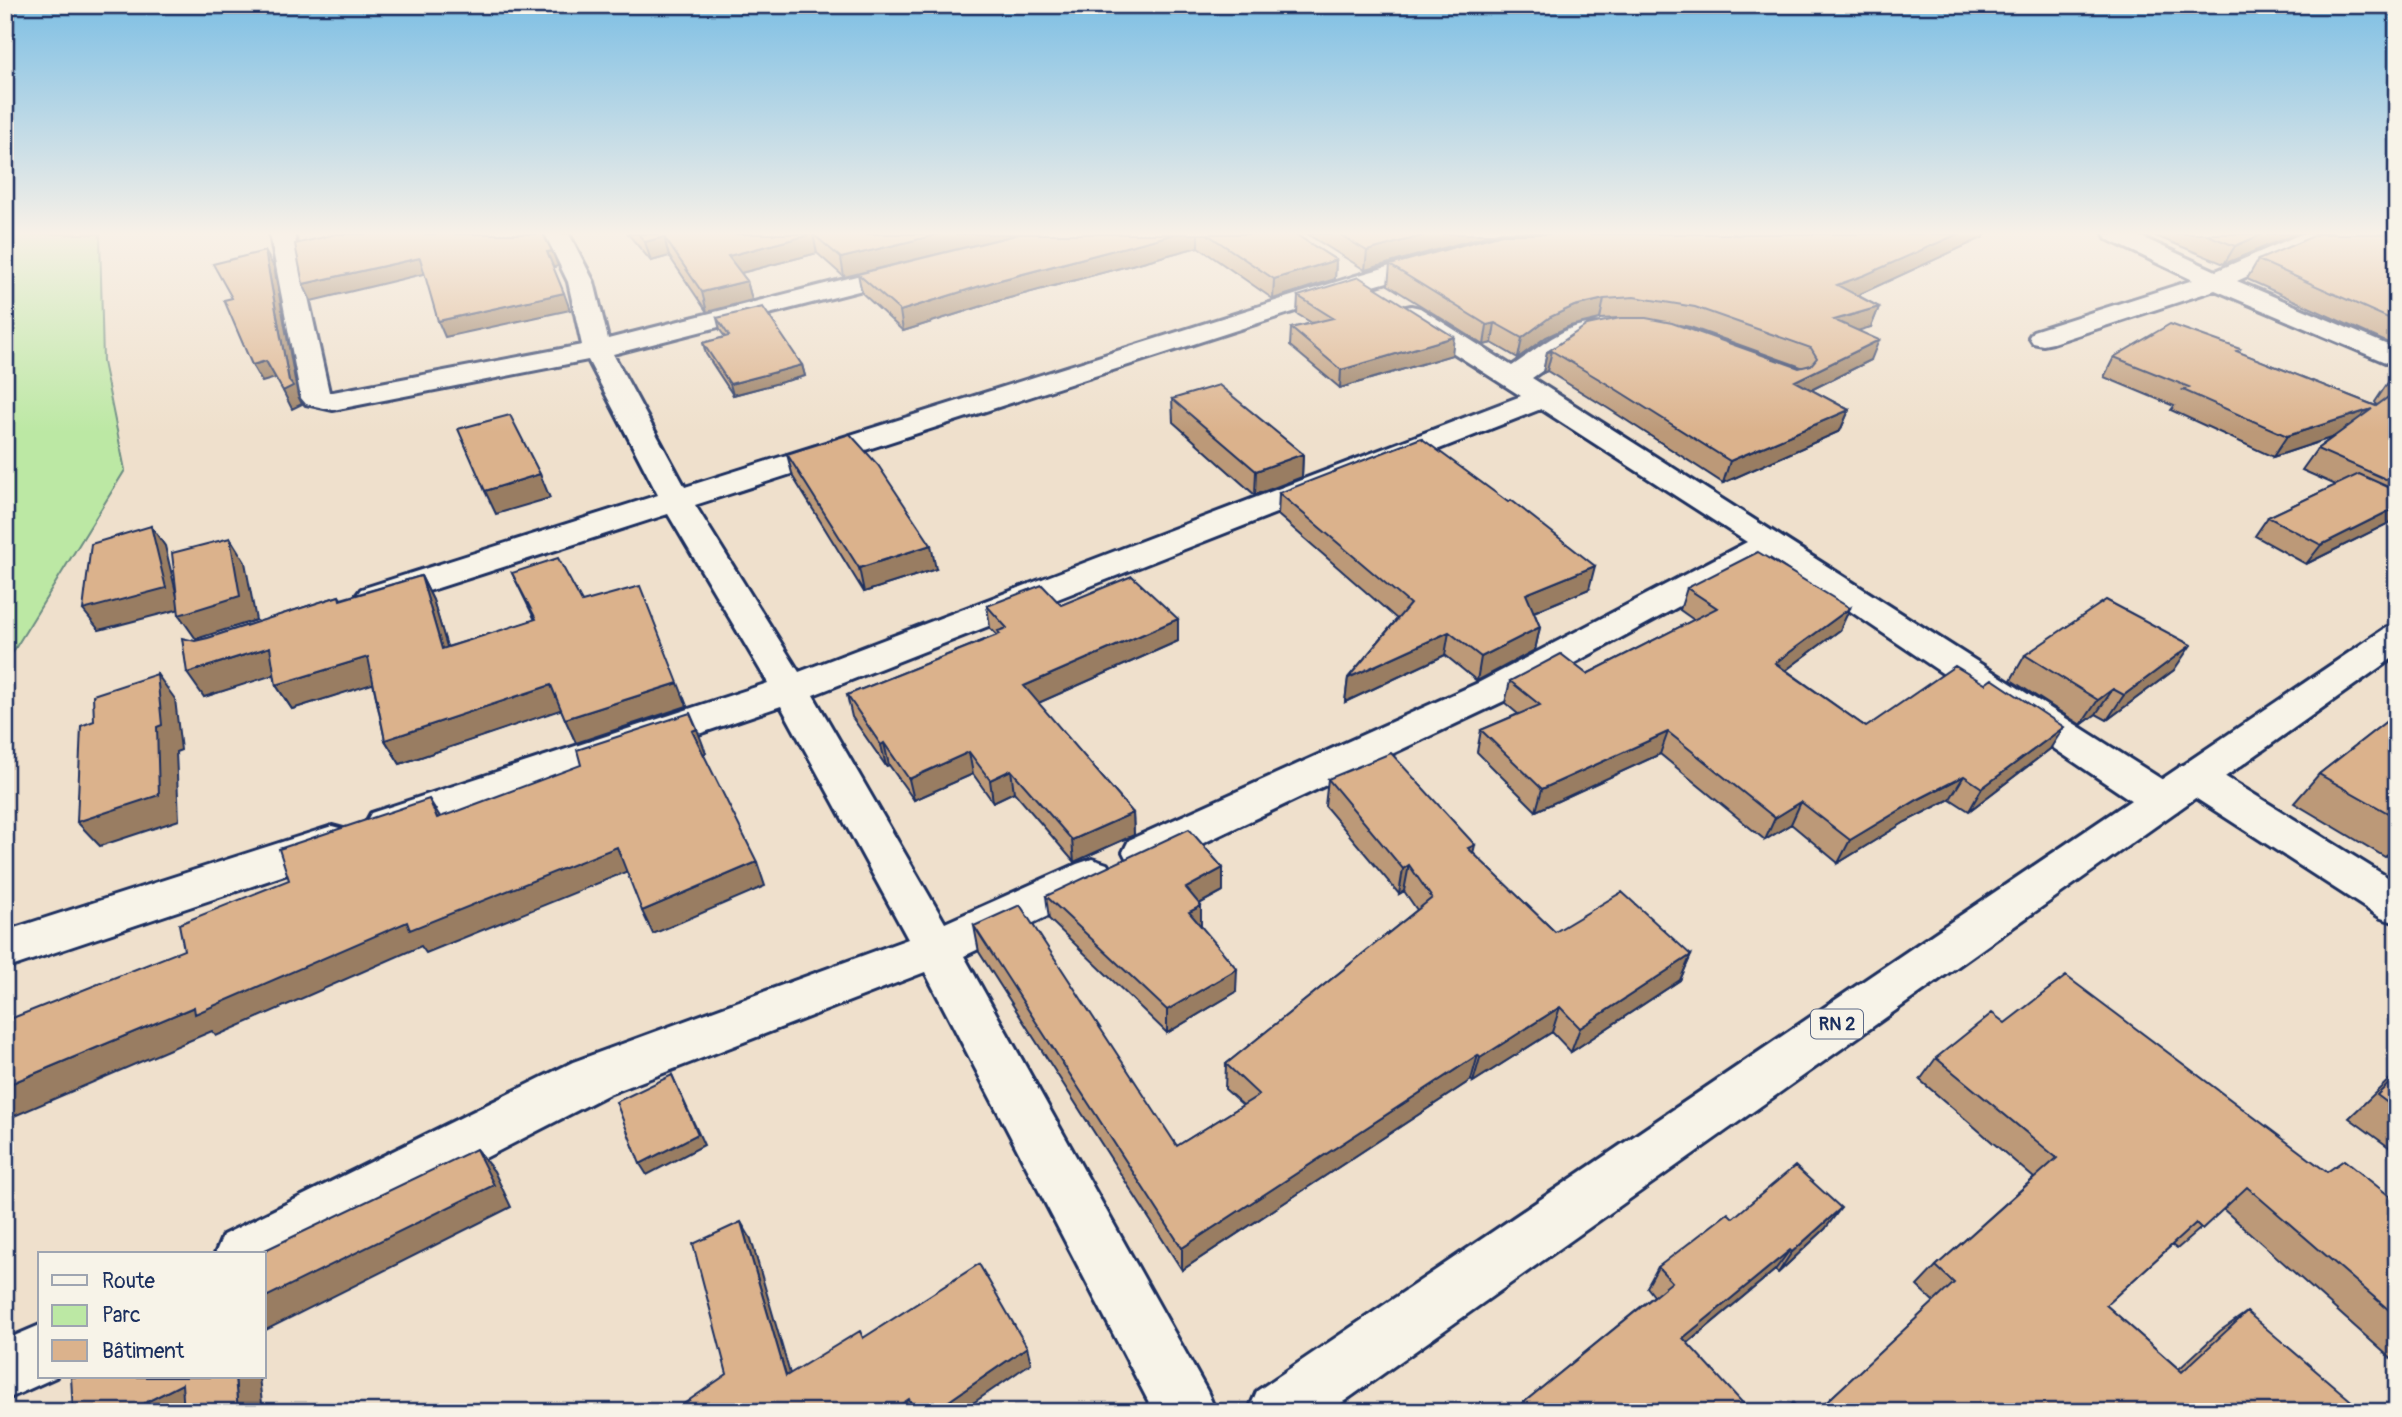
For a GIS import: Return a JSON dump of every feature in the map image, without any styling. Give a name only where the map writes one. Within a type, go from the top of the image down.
[{"type":"main road","points":[[296,300],[316,398],[322,401],[597,350],[795,300]]},
{"type":"main road","points":[[585,300],[597,350],[676,500],[791,689],[936,947],[1186,1412]]},
{"type":"main road","points":[[344,607],[1304,300]]},
{"type":"main road","points":[[1389,300],[1771,543],[2178,788],[2397,905]]},
{"type":"main road","points":[[2043,337],[2157,300]]},
{"type":"main road","points":[[2260,300],[2397,359]]},
{"type":"main road","points":[[5,950],[791,689],[1528,389],[1581,334],[1617,328]]},
{"type":"main road","points":[[246,1252],[591,1078],[936,947],[1491,692],[1771,543]]},
{"type":"main road","name":"RN 2","points":[[1278,1412],[2397,637]]},
{"type":"main road","points":[[5,1371],[38,1355]]},
{"type":"green space","points":[[5,300],[102,300],[103,362],[125,470],[5,665]]},
{"type":"building","points":[[224,300],[274,300],[289,381],[293,386],[283,391],[266,361],[252,365]]},
{"type":"building","points":[[432,300],[532,300],[438,321]]},
{"type":"building","points":[[888,300],[935,300],[900,311]]},
{"type":"building","points":[[1305,300],[1396,300],[1454,337],[1341,370],[1291,328],[1333,318]]},
{"type":"building","points":[[1447,300],[1599,300],[1574,306],[1550,317],[1522,338],[1495,323],[1487,325]]},
{"type":"building","points":[[1653,300],[1866,300],[1879,307],[1834,320],[1879,340],[1795,381],[1849,410],[1730,461],[1552,351],[1547,352],[1587,325],[1620,318],[1646,318],[1672,323],[1799,368],[1811,365],[1817,358],[1811,348],[1695,307]]},
{"type":"building","points":[[2348,300],[2397,300],[2397,322]]},
{"type":"building","points":[[763,307],[802,365],[730,384],[703,343],[729,336],[717,318]]},
{"type":"building","points":[[2170,324],[2240,349],[2236,351],[2376,406],[2395,392],[2389,381],[2397,377],[2397,484],[2317,449],[2372,409],[2287,436],[2183,390],[2189,387],[2114,357]]},
{"type":"building","points":[[1219,385],[1303,454],[1256,471],[1172,399]]},
{"type":"building","points":[[510,415],[540,474],[485,491],[458,429]]},
{"type":"building","points":[[850,434],[878,465],[931,545],[859,568],[787,454]]},
{"type":"building","points":[[1421,438],[1508,502],[1511,500],[1595,566],[1526,594],[1540,627],[1481,657],[1449,632],[1348,678],[1410,604],[1279,493]]},
{"type":"building","points":[[2359,474],[2397,491],[2397,507],[2321,545],[2268,517]]},
{"type":"building","points":[[151,526],[166,588],[83,610],[91,544]]},
{"type":"building","points":[[230,538],[240,596],[179,615],[172,553]]},
{"type":"building","points":[[1758,552],[1850,608],[1775,663],[1866,727],[1955,666],[1985,684],[1992,679],[2064,727],[1982,788],[1964,776],[1850,840],[1801,802],[1775,818],[1668,732],[1542,789],[1481,730],[1540,705],[1510,681],[1561,654],[1587,674],[1717,608],[1687,588]]},
{"type":"building","points":[[558,558],[582,602],[640,586],[678,683],[565,719],[551,685],[385,740],[368,657],[276,685],[270,647],[187,673],[182,638],[195,641],[208,638],[339,596],[340,600],[421,576],[442,649],[536,619],[512,573]]},
{"type":"building","points":[[1132,576],[1178,619],[1024,686],[1133,813],[1072,840],[1011,770],[990,780],[969,752],[909,779],[884,743],[881,745],[847,695],[1000,634],[998,631],[1007,628],[987,606],[1042,585],[1061,605]]},
{"type":"building","points":[[2106,600],[2191,645],[2124,695],[2113,689],[2098,700],[2025,655]]},
{"type":"building","points":[[157,674],[162,725],[157,727],[159,795],[77,822],[81,726],[94,721],[93,695]]},
{"type":"building","points":[[690,713],[697,729],[692,731],[757,862],[642,911],[617,847],[410,930],[407,922],[195,1014],[194,1007],[5,1086],[5,1021],[184,950],[179,924],[289,880],[279,849],[429,799],[437,818],[581,765],[577,750]]},
{"type":"building","points":[[2397,713],[2397,818],[2319,774]]},
{"type":"building","points":[[1391,753],[1475,845],[1468,848],[1555,932],[1622,892],[1691,955],[1580,1028],[1560,1007],[1480,1058],[1478,1055],[1182,1248],[974,926],[1020,905],[1177,1146],[1259,1095],[1226,1064],[1432,898],[1409,865],[1403,869],[1328,779]]},
{"type":"building","points":[[1189,829],[1223,868],[1186,888],[1201,906],[1189,912],[1237,969],[1167,1010],[1046,896]]},
{"type":"building","points":[[2066,976],[2327,1172],[2344,1160],[2397,1202],[2397,1317],[2247,1187],[2202,1229],[2196,1223],[2106,1305],[2182,1372],[2247,1312],[2355,1404],[2348,1412],[1816,1412],[1954,1283],[1936,1266],[2057,1158],[1936,1058],[1992,1013],[2005,1023]]},
{"type":"building","points":[[672,1075],[698,1134],[640,1164],[616,1102]]},
{"type":"building","points":[[2397,1076],[2397,1110],[2377,1095]]},
{"type":"building","points":[[476,1149],[494,1185],[266,1297],[266,1252],[261,1252]]},
{"type":"building","points":[[1795,1166],[1841,1208],[1792,1252],[1790,1250],[1683,1338],[1751,1412],[1512,1412],[1672,1282],[1658,1267],[1728,1213],[1733,1218]]},
{"type":"building","points":[[741,1222],[786,1376],[860,1331],[863,1338],[979,1264],[1027,1347],[933,1412],[916,1412],[909,1399],[890,1412],[672,1412],[727,1374],[693,1244]]},
{"type":"building","points":[[71,1378],[235,1378],[238,1412],[184,1412],[182,1384],[127,1412],[73,1412]]},
{"type":"building","points":[[1793,1403],[1802,1412],[1784,1412]]}]
